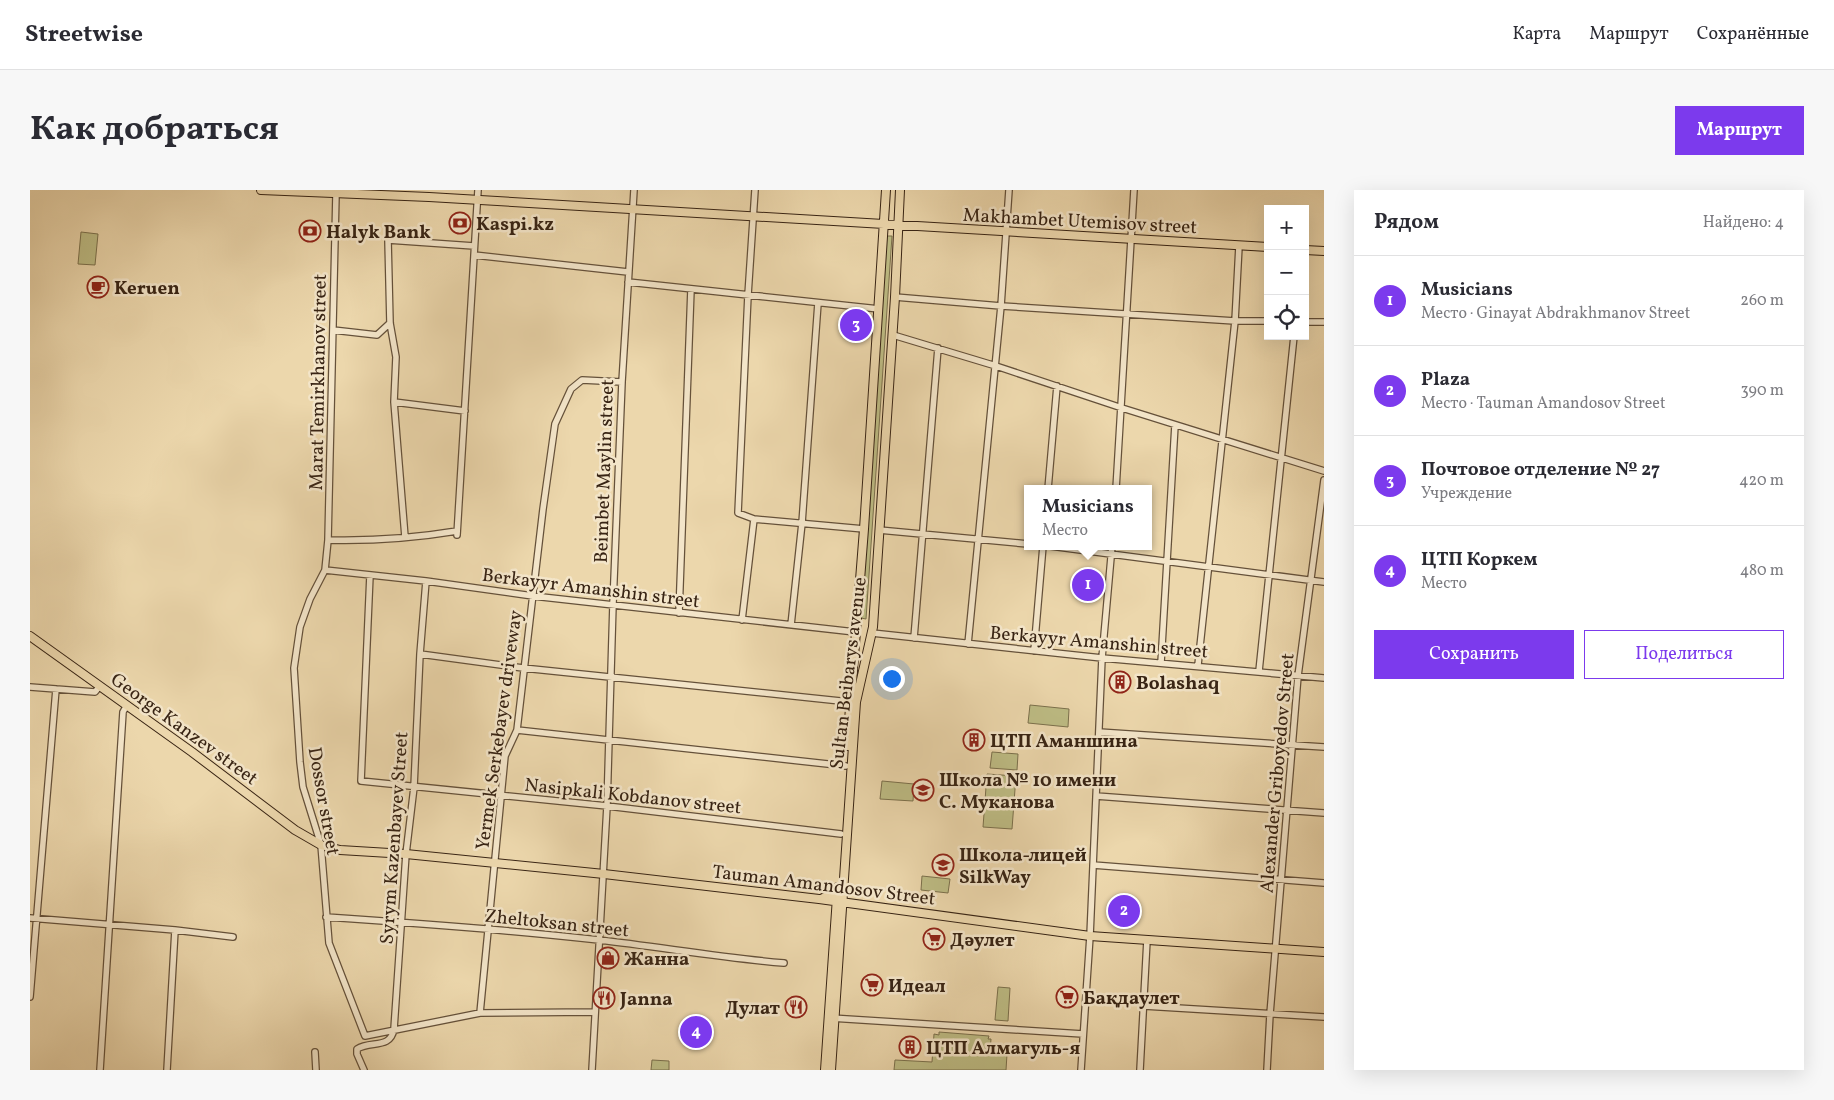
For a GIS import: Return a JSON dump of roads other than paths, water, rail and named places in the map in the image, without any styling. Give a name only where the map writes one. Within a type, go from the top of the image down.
[{"type":"main road","name":"Makhambet Utemisov street","points":[[261,190],[318,191],[336,194],[429,194],[477,201],[1131,238],[1264,248]]},
{"type":"main road","name":"Sultan Beibarys avenue","points":[[840,888],[841,834],[864,528],[886,190]]},
{"type":"main road","name":"Sultan Beibarys avenue","points":[[831,1070],[839,902],[856,702],[872,633],[900,226],[900,190]]},
{"type":"main road","points":[[1309,250],[1324,251]]},
{"type":"main road","name":"George Kanzev street","points":[[30,636],[295,830],[321,845]]},
{"type":"main road","points":[[855,648],[862,650],[869,648]]},
{"type":"main road","name":"Tauman Amandosov Street","points":[[321,845],[340,850],[406,854],[604,874],[819,899],[1090,936],[1324,952]]},
{"type":"main road","points":[[819,899],[827,897],[840,888],[852,900],[864,905]]},
{"type":"main road","points":[[819,899],[831,907],[838,917],[851,907],[864,905]]},
{"type":"main road","name":"Sultan Beibarys avenue","points":[[826,1070],[832,1018]]},
{"type":"street","points":[[328,540],[349,541],[457,533],[478,190]]},
{"type":"street","name":"Beimbet Maylin street","points":[[592,1070],[607,806],[622,382],[634,190]]},
{"type":"street","points":[[755,190],[738,513],[754,519],[864,528]]},
{"type":"street","points":[[968,644],[996,366],[1009,190]]},
{"type":"street","points":[[1116,485],[1134,190]]},
{"type":"street","name":"Marat Temirkhanov street","points":[[325,570],[328,540],[336,194]]},
{"type":"street","points":[[405,536],[394,402],[396,357],[390,323],[388,240],[474,246]]},
{"type":"street","points":[[1198,665],[1235,321],[1239,246]]},
{"type":"street","points":[[474,255],[628,272]]},
{"type":"street","points":[[628,282],[879,309]]},
{"type":"street","points":[[679,613],[691,289]]},
{"type":"street","points":[[895,297],[1001,306],[1235,321],[1264,321]]},
{"type":"street","points":[[791,625],[802,523],[818,303]]},
{"type":"street","points":[[1309,322],[1324,322]]},
{"type":"street","points":[[333,330],[377,335],[390,323]]},
{"type":"street","points":[[892,335],[996,366],[1281,459],[1324,471]]},
{"type":"street","points":[[1258,671],[1294,340]]},
{"type":"street","points":[[914,638],[938,348]]},
{"type":"street","name":"Yermek Serkebayev driveway","points":[[480,1012],[500,795],[505,756],[517,730],[555,424],[571,389],[582,380],[622,382]]},
{"type":"street","points":[[1048,485],[1057,386]]},
{"type":"street","points":[[394,402],[465,411]]},
{"type":"street","points":[[1161,663],[1175,425]]},
{"type":"street","name":"Alexander Griboyedov Street","points":[[1267,1070],[1291,744],[1324,480]]},
{"type":"street","points":[[742,620],[754,519]]},
{"type":"street","points":[[879,530],[1024,544]]},
{"type":"street","points":[[1034,651],[1043,550]]},
{"type":"street","points":[[1081,550],[1324,582]]},
{"type":"street","points":[[1081,1070],[1090,936],[1102,658],[1112,550]]},
{"type":"street","name":"Berkayyr Amanshin street","points":[[325,570],[426,581],[533,596],[855,632]]},
{"type":"street","name":"Dossor street","points":[[325,570],[310,599],[300,627],[294,668],[303,787],[321,845],[329,943],[365,1036],[394,1029]]},
{"type":"street","name":"Nasipkali Kobdanov street","points":[[370,575],[362,781],[607,806],[841,834]]},
{"type":"street","name":"Syrym Kazenbayev Street","points":[[394,1029],[403,922],[406,854],[414,786],[420,654],[426,581]]},
{"type":"street","name":"Berkayyr Amanshin street","points":[[872,633],[1102,658],[1198,665],[1324,678]]},
{"type":"street","points":[[420,654],[524,668],[850,702]]},
{"type":"street","points":[[30,687],[95,692],[100,686]]},
{"type":"street","points":[[30,997],[56,689]]},
{"type":"street","points":[[100,1070],[123,712],[128,706]]},
{"type":"street","points":[[517,730],[846,766]]},
{"type":"street","points":[[1099,732],[1324,747]]},
{"type":"street","points":[[1096,796],[1324,813]]},
{"type":"street","points":[[1093,865],[1324,883]]},
{"type":"street","name":"Zheltoksan street","points":[[326,917],[599,940],[746,960],[784,963]]},
{"type":"street","points":[[30,918],[175,930],[233,937]]},
{"type":"street","points":[[167,1070],[175,930]]},
{"type":"street","points":[[1140,1070],[1147,940]]},
{"type":"street","points":[[1144,1006],[1324,1017]]},
{"type":"street","points":[[364,1070],[357,1050],[361,1047],[388,1042],[393,1037],[394,1029],[480,1012],[594,1012]]},
{"type":"street","points":[[832,1018],[1083,1034]]},
{"type":"street","points":[[315,1052],[316,1070]]},
{"type":"place","name":"Kaspi.kz","points":[[460,223]]},
{"type":"place","name":"Halyk Bank","points":[[310,231]]},
{"type":"place","name":"Keruen","points":[[98,287]]},
{"type":"place","name":"Почтовое отделение № 27","points":[[856,325]]},
{"type":"place","name":"Musicians","points":[[1088,585]]},
{"type":"place","name":"Bolashaq","points":[[1120,682]]},
{"type":"place","name":"ЦТП Аманшина","points":[[974,740]]},
{"type":"place","name":"Школа № 10 имени С. Муканова","points":[[923,790]]},
{"type":"place","name":"Школа-лицей SilkWay","points":[[943,865]]},
{"type":"place","name":"Plaza","points":[[1124,911]]},
{"type":"place","name":"Дәулет","points":[[934,939]]},
{"type":"place","name":"Жанна","points":[[608,958]]},
{"type":"place","name":"Идеал","points":[[872,985]]},
{"type":"place","name":"Бақдаулет","points":[[1067,997]]},
{"type":"place","name":"Janna","points":[[604,998]]},
{"type":"place","name":"Дулат","points":[[796,1007]]},
{"type":"place","name":"ЦТП Коркем","points":[[696,1032]]},
{"type":"place","name":"ЦТП Алмагуль-я","points":[[910,1047]]}]
